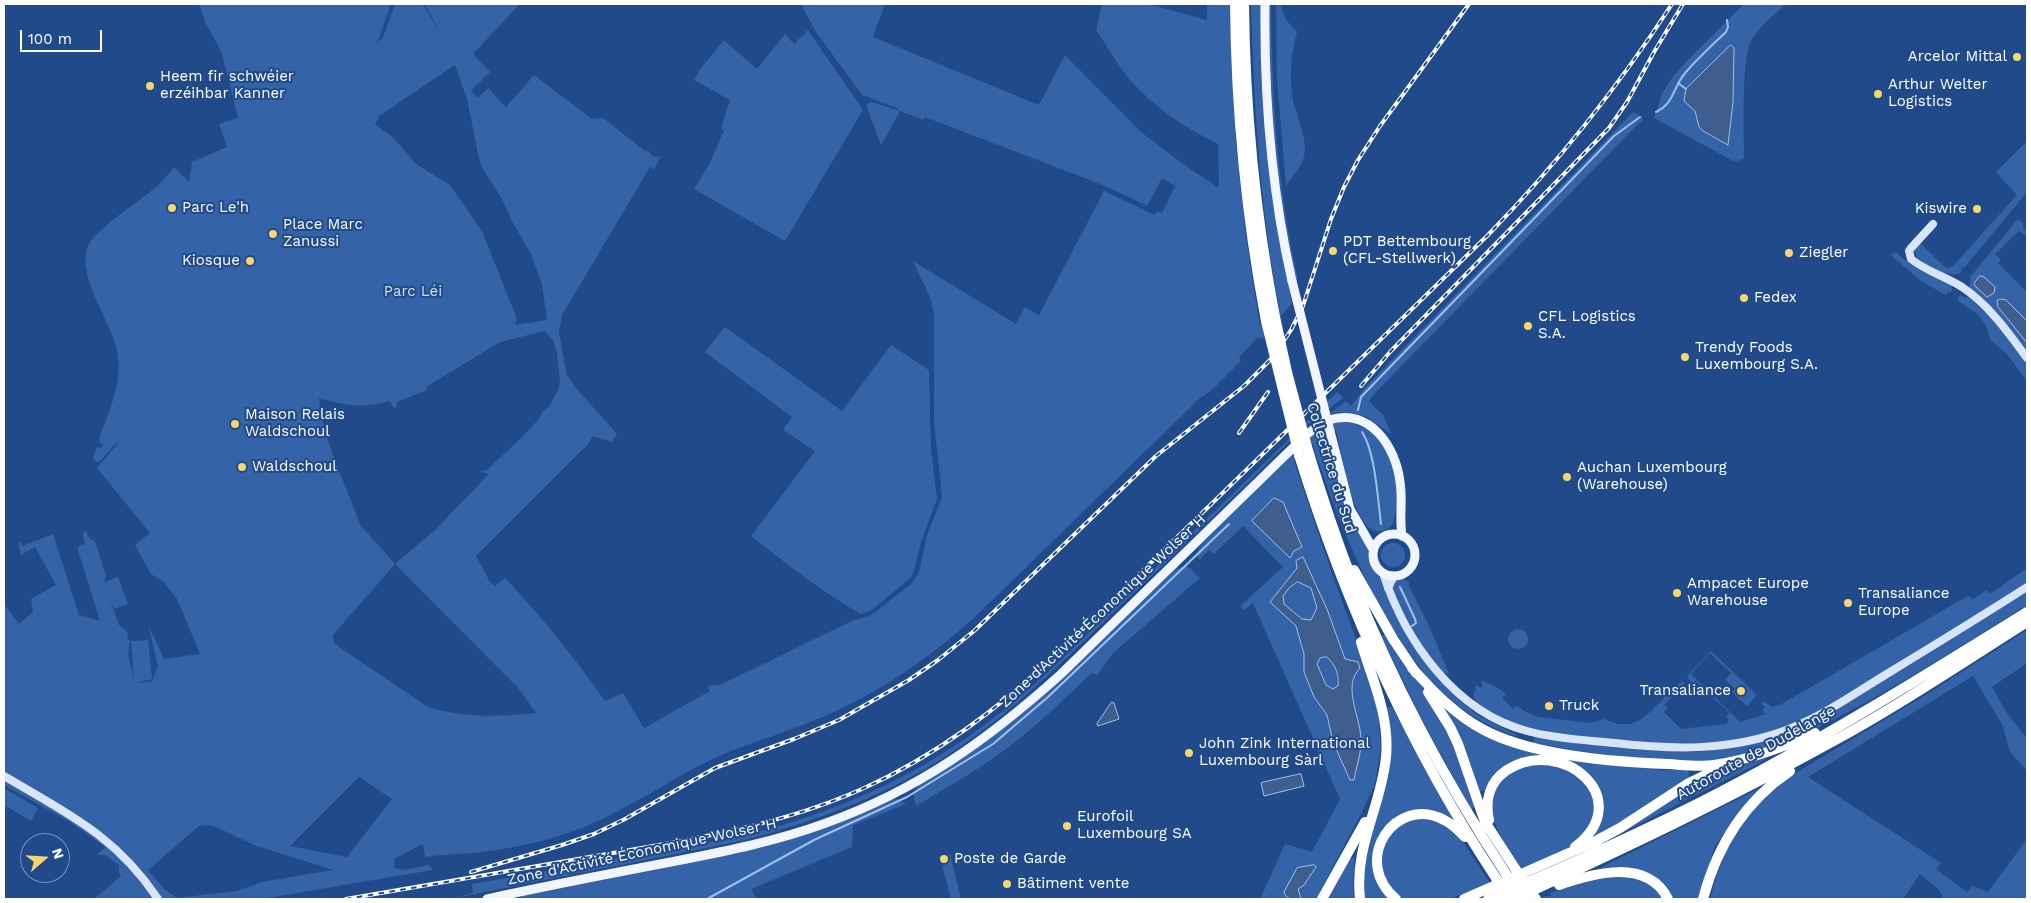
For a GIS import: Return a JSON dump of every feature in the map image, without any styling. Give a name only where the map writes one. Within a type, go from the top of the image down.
[{"type":"highway","name":"Collectrice du Sud","points":[[1235,4],[1242,161],[1251,235],[1266,321],[1299,455],[1330,552],[1383,678],[1412,734],[1480,854],[1510,899]]},
{"type":"highway","name":"Collectrice du Sud","points":[[1244,4],[1247,92],[1252,159],[1261,233],[1274,312],[1287,372],[1307,447],[1339,543],[1372,628],[1418,726],[1445,776],[1511,872],[1523,899]]},
{"type":"highway","points":[[1339,543],[1393,639],[1450,727],[1458,744],[1478,805],[1485,822],[1496,840]]},
{"type":"highway","points":[[1349,600],[1379,694],[1386,735],[1386,756],[1383,774],[1361,853],[1358,873],[1360,899]]},
{"type":"highway","name":"Autoroute de Dudelange","points":[[1488,899],[1586,858],[1702,801],[1807,744],[1944,664],[2027,612]]},
{"type":"highway","name":"Autoroute de Dudelange","points":[[1514,899],[1673,825],[1830,743],[1921,690],[2027,622]]},
{"type":"highway","points":[[1412,668],[1431,689],[1458,713],[1483,730],[1507,741],[1567,754],[1648,763],[1712,765],[1775,751],[1850,718]]},
{"type":"highway","points":[[1703,899],[1716,861],[1727,838],[1749,805],[1774,781],[1830,743]]},
{"type":"highway","points":[[1536,899],[1511,872],[1488,820],[1488,797],[1495,781],[1502,773],[1513,766],[1534,760],[1548,760],[1571,766],[1580,772],[1594,788],[1599,804],[1599,814],[1592,831],[1584,841],[1551,862]]},
{"type":"highway","points":[[1464,899],[1594,842],[1620,828],[1689,783],[1734,761]]},
{"type":"highway","points":[[1322,899],[1375,803]]},
{"type":"highway","points":[[1396,899],[1390,894],[1379,876],[1377,856],[1384,836],[1398,822],[1408,817],[1419,815],[1444,819],[1455,826],[1480,854]]},
{"type":"highway","points":[[1518,899],[1573,880],[1602,873],[1623,871],[1649,879],[1661,889],[1668,899]]},
{"type":"main road","points":[[1265,4],[1266,90],[1270,155],[1282,234],[1350,509],[1374,549],[1374,562],[1383,573],[1396,610],[1421,650],[1457,691],[1492,718],[1527,731],[1549,736],[1646,747],[1697,749],[1756,740],[1809,720],[2027,587]]},
{"type":"main road","points":[[1933,224],[1909,251],[1911,259],[1960,286],[1982,303],[2003,326],[2027,358]]},
{"type":"main road","name":"Zone d'Activité Économique Wolser H","points":[[487,899],[748,847],[791,835],[858,810],[929,774],[978,743],[1022,709],[1075,661],[1306,435],[1330,420],[1352,419],[1362,422],[1381,434],[1392,451],[1398,471],[1402,536]]},
{"type":"main road","name":"Zone d'Activité Économique Wolser H","points":[[1386,536],[1394,527],[1400,509]]},
{"type":"main road","points":[[1362,529],[1369,534],[1402,536],[1412,544],[1414,556],[1409,568],[1404,573],[1394,576],[1383,573]]},
{"type":"main road","points":[[1374,549],[1386,536]]},
{"type":"main road","points":[[1388,588],[1394,576]]},
{"type":"main road","points":[[4,776],[73,816],[104,839],[130,862],[158,899]]},
{"type":"green space","name":"Parc Léi","points":[[199,4],[391,4],[379,38],[374,46],[383,37],[395,4],[423,4],[442,37],[425,4],[520,4],[473,54],[490,72],[471,91],[478,98],[488,88],[506,107],[534,75],[592,119],[603,118],[645,151],[648,150],[651,155],[655,157],[661,156],[654,169],[650,167],[562,315],[559,332],[566,373],[575,387],[617,434],[612,442],[593,436],[588,444],[476,556],[490,582],[495,586],[505,578],[532,607],[605,701],[623,693],[644,728],[710,691],[708,686],[720,685],[854,620],[870,616],[911,584],[919,573],[927,535],[942,497],[934,422],[934,314],[930,297],[913,261],[1016,324],[1025,307],[1039,315],[1104,191],[1155,215],[1157,211],[1162,213],[1175,186],[1162,178],[1147,206],[1095,182],[925,117],[924,120],[900,111],[881,145],[866,105],[871,102],[899,109],[862,95],[816,32],[801,4],[885,4],[873,37],[1039,105],[1065,55],[1141,132],[1219,188],[1218,144],[1183,124],[1150,100],[1126,75],[1096,30],[1102,4],[1148,4],[1207,20],[1207,4],[1230,4],[1236,145],[1246,237],[1260,326],[1279,307],[1267,232],[1256,118],[1251,4],[1261,4],[1267,156],[1274,207],[1292,303],[1263,338],[1257,338],[1239,357],[1241,361],[1211,391],[1200,398],[976,616],[905,672],[846,706],[813,721],[726,753],[630,805],[570,832],[541,841],[511,847],[481,852],[425,857],[423,844],[394,859],[395,868],[404,870],[429,865],[433,870],[261,899],[94,899],[121,876],[119,865],[105,855],[97,855],[105,847],[70,822],[4,785],[4,604],[19,624],[33,612],[31,599],[56,585],[35,547],[21,555],[18,542],[20,541],[22,546],[53,534],[79,615],[100,621],[77,547],[85,544],[83,536],[85,530],[90,539],[95,541],[106,576],[104,582],[118,577],[128,604],[114,609],[108,594],[119,625],[128,633],[127,639],[130,640],[128,654],[134,679],[131,641],[148,640],[152,679],[135,683],[152,681],[158,666],[148,624],[164,659],[200,654],[177,599],[164,582],[151,574],[135,545],[150,533],[97,468],[118,443],[99,462],[96,462],[93,458],[97,447],[102,448],[103,444],[99,443],[100,439],[102,439],[99,438],[117,384],[118,362],[113,338],[90,284],[85,257],[90,242],[96,235],[154,189],[174,167],[189,182],[192,162],[227,147],[219,124],[238,118],[222,53],[206,24]],"holes":[[[455,65],[467,99],[482,168],[501,197],[531,254],[542,284],[547,320],[515,325],[517,319],[482,231],[450,185],[416,164],[392,136],[375,125],[379,116]],[[545,331],[553,340],[557,354],[560,382],[558,390],[548,408],[542,412],[539,419],[521,438],[487,470],[478,471],[489,474],[435,530],[395,564],[361,526],[329,443],[319,398],[336,403],[354,405],[372,405],[389,401],[394,408],[397,407],[397,402],[427,390],[426,387],[500,342]],[[395,564],[519,689],[536,713],[482,716],[441,711],[428,707],[339,647],[334,643],[333,635]],[[359,777],[392,799],[347,857],[290,846]],[[207,825],[216,827],[254,845],[333,870],[262,882],[237,891],[177,898],[164,889],[148,870],[199,826]]]},
{"type":"green space","points":[[1269,4],[1271,4],[1274,108],[1280,177],[1298,279],[1295,280],[1278,177],[1272,108]]},
{"type":"green space","points":[[1276,4],[1280,4],[1286,20],[1297,32],[1292,57],[1291,83],[1293,100],[1305,143],[1303,161],[1286,186],[1277,79]]},
{"type":"green space","points":[[1744,4],[1786,4],[1758,31],[1751,41],[1748,50],[1744,97],[1744,158],[1735,162],[1654,118],[1662,94],[1683,65]],"holes":[[[1733,46],[1733,102],[1727,144],[1702,130],[1695,111]]]},
{"type":"green space","points":[[808,30],[863,110],[785,241],[694,189],[710,163],[724,130],[721,128],[730,100],[694,80],[700,69],[724,40],[757,69],[785,34],[794,44]]},
{"type":"green space","points":[[1633,112],[1642,117],[1643,121],[1374,394],[1369,401],[1384,416],[1391,434],[1365,416],[1341,412],[1329,414],[1346,401],[1351,406],[1363,390]]},
{"type":"green space","points":[[2027,141],[2027,192],[1964,268],[1962,267],[1961,273],[1945,273],[1917,258],[1914,249],[1921,244],[1947,269],[1954,265],[2017,195],[1996,172]]},
{"type":"green space","points":[[2020,220],[2027,232],[2027,236],[2019,231],[1995,254],[2001,260],[1998,263],[2027,292],[2027,353],[1997,313],[1969,288],[1971,276],[2016,221]]},
{"type":"green space","points":[[1895,252],[1909,263],[1951,285],[1952,290],[1950,293],[1948,292],[1946,295],[1921,281],[1891,255]]},
{"type":"green space","points":[[1960,295],[1966,298],[1967,296],[1993,319],[2027,365],[2027,381],[2006,353],[1991,341],[1986,326],[1979,315],[1957,300]]},
{"type":"green space","points":[[725,327],[842,411],[891,345],[929,370],[931,449],[937,499],[921,542],[914,571],[910,578],[871,611],[861,614],[832,596],[751,536],[815,451],[783,430],[792,417],[705,352]]},
{"type":"green space","points":[[1337,392],[1343,398],[1311,422],[1287,444],[1047,676],[975,736],[922,771],[879,793],[836,811],[746,840],[450,899],[473,893],[472,884],[708,843],[783,825],[854,799],[922,766],[986,724],[1048,672]]},
{"type":"green space","points":[[1342,422],[1359,426],[1373,434],[1391,460],[1396,476],[1396,510],[1392,526],[1382,531],[1375,531],[1367,526],[1354,502],[1344,469],[1336,430],[1327,432],[1347,510],[1370,549],[1372,563],[1379,572],[1393,611],[1405,633],[1421,655],[1461,701],[1479,716],[1517,735],[1503,732],[1480,721],[1450,699],[1432,681],[1430,682],[1393,630],[1369,587],[1338,517],[1312,443],[1294,461],[1368,672],[1378,710],[1381,747],[1375,784],[1316,899],[1301,899],[1298,889],[1316,868],[1285,896],[1289,899],[1260,899],[1285,844],[1312,852],[1340,799],[1253,603],[1244,610],[1240,606],[1283,567],[1243,526],[1214,554],[1209,550],[1199,560],[1197,556],[1199,547],[1292,454],[1317,431],[1332,424]],"holes":[[[1303,557],[1327,609],[1345,660],[1358,662],[1351,686],[1361,743],[1350,780],[1333,742],[1327,715],[1314,697],[1304,672],[1304,654],[1296,626],[1270,602],[1297,568]]]},
{"type":"green space","points":[[1393,543],[1402,546],[1405,555],[1402,564],[1393,567],[1384,564],[1381,555],[1384,546]]},
{"type":"green space","points":[[1186,566],[1200,578],[1113,653],[1097,675],[1092,673],[1039,722],[995,757],[916,806],[913,794],[920,784],[964,757],[1024,712],[1176,569]]},
{"type":"green space","points":[[2027,568],[2027,584],[1829,706],[1786,726],[1727,742],[1694,745],[1661,744],[1578,736],[1537,729],[1502,720],[1480,707],[1474,690],[1477,690],[1475,688],[1477,685],[1481,688],[1483,685],[1480,682],[1483,681],[1506,694],[1502,698],[1513,709],[1517,705],[1524,711],[1538,717],[1591,723],[1604,719],[1618,724],[1630,724],[1640,720],[1649,713],[1679,683],[1683,682],[1685,683],[1664,705],[1668,708],[1664,712],[1681,729],[1725,724],[1729,721],[1726,717],[1729,713],[1696,681],[1692,683],[1687,676],[1711,651],[1757,695],[1747,706],[1732,692],[1735,689],[1725,680],[1731,673],[1710,653],[1691,674],[1740,722],[1766,714],[1762,710],[1765,707],[1761,703],[1763,701],[1772,707],[1780,705],[1966,597],[1969,596],[1973,599],[1987,590],[1990,594]]},
{"type":"green space","points":[[1400,577],[1409,582],[1409,586],[1430,628],[1449,674],[1441,670],[1424,650],[1408,622],[1392,588],[1395,578]]},
{"type":"green space","points":[[1299,582],[1311,588],[1317,609],[1311,620],[1302,620],[1284,604],[1283,596],[1289,588]]},
{"type":"green space","points":[[2027,591],[2027,605],[1916,673],[1819,727],[1789,741],[1757,752],[1725,759],[1678,761],[1604,755],[1533,743],[1535,736],[1646,750],[1696,752],[1735,747],[1791,731]]},
{"type":"green space","points":[[1518,629],[1525,632],[1528,639],[1525,646],[1518,649],[1511,646],[1508,639],[1511,632]]},
{"type":"green space","points":[[2027,630],[2027,663],[1992,687],[2006,712],[2025,736],[2027,734],[2027,771],[2010,752],[2002,724],[1973,676],[1808,777],[1941,863],[1936,869],[1967,892],[1972,886],[1988,892],[2027,839],[2027,899],[1944,899],[1939,890],[1920,874],[1903,899],[1710,899],[1729,843],[1753,807],[1792,775],[1924,696]]},
{"type":"green space","points":[[1386,634],[1442,717],[1456,746],[1476,806],[1471,809],[1423,722],[1381,636]]},
{"type":"green space","points":[[1327,657],[1333,664],[1337,674],[1338,686],[1333,689],[1326,685],[1317,664],[1320,658]]},
{"type":"green space","points":[[1446,706],[1548,756],[1513,763],[1489,789],[1478,792],[1443,708]]},
{"type":"green space","points":[[1392,707],[1455,822],[1441,815],[1391,824],[1373,869],[1378,886],[1391,899],[1364,899],[1364,856],[1388,773],[1385,708]]},
{"type":"green space","points":[[1558,756],[1661,770],[1688,769],[1689,778],[1703,779],[1765,758],[1765,760],[1604,842],[1594,833],[1599,825],[1602,814],[1579,768]]},
{"type":"green space","points":[[1528,765],[1560,767],[1579,777],[1587,785],[1591,794],[1594,814],[1586,833],[1573,845],[1559,853],[1522,868],[1514,859],[1499,834],[1494,821],[1492,799],[1496,789],[1503,780]]},
{"type":"green space","points":[[1762,787],[1739,813],[1715,846],[1698,899],[1673,899],[1656,879],[1594,871]]},
{"type":"green space","points":[[4,788],[38,808],[31,821],[4,805]]},
{"type":"green space","points":[[897,799],[906,804],[853,825],[852,847],[751,889],[757,899],[522,899],[522,896],[748,850]]},
{"type":"green space","points":[[1421,818],[1435,819],[1458,834],[1490,883],[1450,899],[1403,899],[1395,893],[1389,885],[1382,866],[1384,846],[1396,829],[1408,822]]},
{"type":"green space","points":[[950,854],[961,899],[951,899],[942,865],[948,863],[946,855]]},
{"type":"green space","points":[[1349,858],[1355,858],[1354,899],[1328,899]]},
{"type":"green space","points":[[1627,875],[1650,884],[1663,899],[1543,899],[1542,897],[1551,896],[1550,893],[1591,879]]},
{"type":"shaded area","points":[[1731,45],[1734,48],[1733,102],[1728,145],[1699,127],[1695,111],[1684,101],[1686,89]]},
{"type":"shaded area","points":[[1980,276],[1984,277],[1995,287],[1994,293],[1987,297],[1974,284]]},
{"type":"shaded area","points":[[2000,299],[2006,300],[2027,321],[2027,343],[1998,307],[1997,301]]},
{"type":"shaded area","points":[[1274,498],[1283,502],[1302,547],[1294,551],[1290,558],[1252,521]]},
{"type":"shaded area","points":[[1303,557],[1327,609],[1345,659],[1358,662],[1360,668],[1352,684],[1352,694],[1361,742],[1354,780],[1350,780],[1333,742],[1327,715],[1314,697],[1304,672],[1304,654],[1296,626],[1270,602],[1297,568],[1296,561]],"holes":[[[1298,582],[1311,588],[1317,608],[1311,620],[1302,619],[1284,604],[1283,596],[1289,588]],[[1327,657],[1335,667],[1338,678],[1338,686],[1333,689],[1326,685],[1317,664],[1320,658]]]},
{"type":"shaded area","points":[[1112,702],[1119,719],[1098,726],[1097,724]]},
{"type":"shaded area","points":[[1301,774],[1304,786],[1264,796],[1261,783]]},
{"type":"shaded area","points":[[1314,865],[1316,867],[1304,885],[1298,889],[1301,899],[1290,899],[1286,896],[1284,892],[1297,868]]},
{"type":"waterway","points":[[1656,112],[1667,104],[1686,72],[1726,32],[1728,27],[1727,20]]},
{"type":"waterway","points":[[1678,83],[1686,89]]},
{"type":"waterway","points":[[1358,410],[1361,397],[1614,136],[1640,117]]},
{"type":"waterway","points":[[1362,432],[1373,463],[1381,524]]},
{"type":"waterway","points":[[707,899],[814,840],[907,797],[993,744],[1048,697],[1229,524]]},
{"type":"waterway","points":[[1400,587],[1415,619],[1416,623],[1412,626]]},
{"type":"railway","points":[[471,872],[594,834],[625,819],[715,768],[839,720],[909,680],[974,631],[1156,456],[1244,386],[1273,357],[1291,330],[1303,306],[1331,219],[1358,160],[1380,126],[1469,4]]},
{"type":"railway","points":[[346,899],[668,844],[766,822],[799,813],[862,789],[916,762],[941,746],[990,712],[1058,653],[1488,235],[1538,181],[1586,124],[1672,4]]},
{"type":"railway","points":[[1361,386],[1390,352],[1609,128],[1627,102],[1683,4]]},
{"type":"railway","points":[[1239,433],[1268,392]]},
{"type":"place","name":"Arcelor Mittal","points":[[2017,57]]},
{"type":"place","name":"Heem fir schwéier erzéihbar Kanner","points":[[150,86]]},
{"type":"place","name":"Arthur Welter Logistics","points":[[1878,94]]},
{"type":"place","name":"Parc Le'h","points":[[172,208]]},
{"type":"place","name":"Kiswire","points":[[1977,209]]},
{"type":"place","name":"Place Marc Zanussi","points":[[273,234]]},
{"type":"place","name":"PDT Bettembourg (CFL-Stellwerk)","points":[[1333,251]]},
{"type":"place","name":"Ziegler","points":[[1789,253]]},
{"type":"place","name":"Kiosque","points":[[250,261]]},
{"type":"place","name":"Fedex","points":[[1744,298]]},
{"type":"place","name":"CFL Logistics S.A.","points":[[1528,326]]},
{"type":"place","name":"Trendy Foods Luxembourg S.A.","points":[[1685,357]]},
{"type":"place","name":"Maison Relais Waldschoul","points":[[235,424]]},
{"type":"place","name":"Waldschoul","points":[[242,467]]},
{"type":"place","name":"Auchan Luxembourg (Warehouse)","points":[[1567,477]]},
{"type":"place","name":"Ampacet Europe Warehouse","points":[[1677,593]]},
{"type":"place","name":"Transaliance Europe","points":[[1848,603]]},
{"type":"place","name":"Transaliance","points":[[1741,691]]},
{"type":"place","name":"Truck","points":[[1549,706]]},
{"type":"place","name":"John Zink International Luxembourg Sàrl","points":[[1189,753]]},
{"type":"place","name":"Eurofoil Luxembourg SA","points":[[1067,826]]},
{"type":"place","name":"Poste de Garde","points":[[944,859]]},
{"type":"place","name":"Bâtiment vente","points":[[1007,884]]}]
